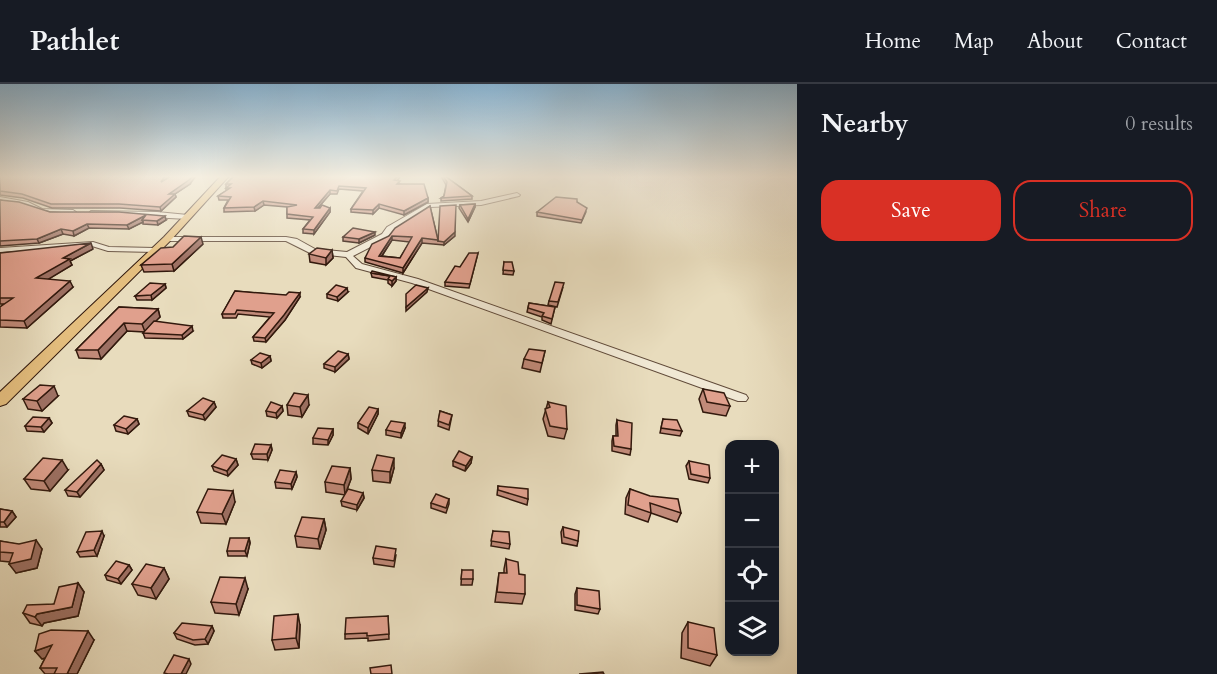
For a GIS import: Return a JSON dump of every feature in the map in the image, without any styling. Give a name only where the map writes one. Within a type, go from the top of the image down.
[{"type":"main road","points":[[0,400],[167,239],[200,204]]},
{"type":"street","points":[[27,204],[41,211],[79,212]]},
{"type":"street","points":[[167,239],[286,239],[313,251],[348,255],[385,236],[390,229],[429,205],[483,204]]},
{"type":"street","points":[[87,212],[188,217]]},
{"type":"street","points":[[0,250],[93,244],[108,249],[155,250]]},
{"type":"street","points":[[348,255],[359,267],[415,281],[742,398]]},
{"type":"building","points":[[0,204],[24,204],[50,212],[119,212],[165,216],[157,221],[142,220],[146,215],[127,225],[87,224],[73,231],[61,229],[37,239],[0,241]]},
{"type":"building","points":[[51,204],[164,204],[160,207],[119,204]]},
{"type":"building","points":[[227,204],[259,204],[254,207],[224,208]]},
{"type":"building","points":[[285,204],[319,204],[315,208],[320,208],[322,205],[330,208],[314,230],[303,229],[313,217],[287,214],[287,207],[297,205]]},
{"type":"building","points":[[355,204],[418,204],[404,211],[379,204],[373,210],[351,209]]},
{"type":"building","points":[[475,204],[468,219],[460,205]]},
{"type":"building","points":[[548,204],[580,204],[587,208],[582,220],[537,212]]},
{"type":"building","points":[[456,205],[455,232],[444,242],[438,241],[440,206]]},
{"type":"building","points":[[430,206],[438,240],[422,238],[403,268],[365,258],[372,244],[389,236],[395,228]],"holes":[[[392,236],[412,237],[400,258],[379,256]]]},
{"type":"building","points":[[353,228],[375,232],[359,239],[343,237]]},
{"type":"building","points":[[184,236],[201,237],[172,264],[141,265],[161,248],[173,247]]},
{"type":"building","points":[[91,243],[63,258],[70,259],[36,278],[70,281],[24,321],[0,320],[0,307],[13,298],[0,298],[0,253]]},
{"type":"building","points":[[317,248],[332,250],[326,258],[309,254]]},
{"type":"building","points":[[469,253],[478,253],[470,284],[445,282],[455,266],[460,267]]},
{"type":"building","points":[[504,262],[512,262],[514,271],[503,270]]},
{"type":"building","points":[[372,271],[396,277],[392,281],[388,279],[390,276],[371,273]]},
{"type":"building","points":[[555,282],[564,283],[558,302],[549,301]]},
{"type":"building","points":[[150,283],[165,284],[151,295],[135,296]]},
{"type":"building","points":[[336,285],[347,288],[337,297],[327,294]]},
{"type":"building","points":[[416,285],[428,288],[406,307],[406,294]]},
{"type":"building","points":[[235,291],[286,295],[289,292],[300,293],[265,338],[253,337],[274,313],[237,310],[235,314],[222,314]]},
{"type":"building","points":[[529,303],[555,307],[552,319],[542,316],[544,313],[528,308]]},
{"type":"building","points":[[119,307],[158,309],[142,324],[124,323],[98,350],[76,350]]},
{"type":"building","points":[[154,321],[192,326],[182,335],[143,333]]},
{"type":"building","points":[[529,349],[545,351],[542,363],[524,359]]},
{"type":"building","points":[[338,351],[348,354],[335,367],[324,364]]},
{"type":"building","points":[[260,353],[270,356],[261,363],[251,360]]},
{"type":"building","points":[[40,385],[54,386],[37,401],[23,399]]},
{"type":"building","points":[[703,389],[724,393],[730,406],[707,402]]},
{"type":"building","points":[[294,393],[308,395],[300,407],[287,405]]},
{"type":"building","points":[[203,398],[214,402],[203,415],[187,411]]},
{"type":"building","points":[[271,402],[282,406],[276,413],[266,411]]},
{"type":"building","points":[[548,402],[566,406],[567,429],[550,426],[545,409],[550,407]]},
{"type":"building","points":[[369,407],[378,409],[368,428],[358,423]]},
{"type":"building","points":[[440,411],[452,415],[449,425],[438,421]]},
{"type":"building","points":[[124,416],[137,419],[126,429],[114,425]]},
{"type":"building","points":[[33,417],[49,418],[41,427],[25,426]]},
{"type":"building","points":[[663,419],[677,420],[682,431],[661,428]]},
{"type":"building","points":[[617,420],[632,423],[631,449],[614,446],[613,436],[618,436]]},
{"type":"building","points":[[391,421],[405,423],[401,433],[386,430]]},
{"type":"building","points":[[318,428],[333,429],[328,440],[313,438]]},
{"type":"building","points":[[255,444],[271,445],[267,454],[251,454]]},
{"type":"building","points":[[459,451],[472,457],[466,466],[453,461]]},
{"type":"building","points":[[222,455],[236,459],[227,471],[212,466]]},
{"type":"building","points":[[377,455],[394,458],[390,472],[372,470]]},
{"type":"building","points":[[43,458],[62,460],[44,481],[24,479]]},
{"type":"building","points":[[97,460],[101,464],[77,492],[65,490]]},
{"type":"building","points":[[689,461],[709,465],[710,478],[691,474]]},
{"type":"building","points":[[332,466],[350,468],[344,485],[325,482]]},
{"type":"building","points":[[280,470],[296,472],[291,484],[275,482]]},
{"type":"building","points":[[498,486],[528,489],[528,499],[498,490]]},
{"type":"building","points":[[208,489],[233,491],[222,514],[197,512]]},
{"type":"building","points":[[348,489],[363,493],[357,505],[341,501]]},
{"type":"building","points":[[630,489],[650,496],[678,499],[681,513],[650,503],[651,513],[628,505]]},
{"type":"building","points":[[436,494],[449,499],[446,508],[431,503]]},
{"type":"building","points":[[0,509],[12,511],[4,522],[0,522]]},
{"type":"building","points":[[302,517],[324,519],[318,539],[295,536]]},
{"type":"building","points":[[563,527],[579,531],[578,541],[564,537]]},
{"type":"building","points":[[102,531],[94,550],[77,552],[86,532]]},
{"type":"building","points":[[493,531],[509,532],[510,544],[491,541]]},
{"type":"building","points":[[230,538],[249,538],[245,551],[227,551]]},
{"type":"building","points":[[36,540],[31,559],[9,564],[13,553],[0,552],[0,541],[19,544]]},
{"type":"building","points":[[376,546],[396,549],[394,561],[373,558]]},
{"type":"building","points":[[506,559],[518,562],[519,574],[525,575],[525,594],[497,592],[499,573],[507,573]]},
{"type":"building","points":[[116,561],[129,565],[118,579],[105,575]]},
{"type":"building","points":[[146,564],[164,568],[151,588],[132,584]]},
{"type":"building","points":[[462,570],[473,570],[473,579],[461,579]]},
{"type":"building","points":[[220,577],[245,578],[236,604],[211,602]]},
{"type":"building","points":[[78,583],[72,607],[37,614],[35,617],[23,613],[27,605],[54,604],[59,587]]},
{"type":"building","points":[[577,588],[599,591],[600,609],[577,605]]},
{"type":"building","points":[[298,614],[296,638],[272,640],[274,616]]},
{"type":"building","points":[[388,616],[389,634],[367,636],[367,633],[345,634],[346,618]]},
{"type":"building","points":[[688,622],[714,628],[717,655],[688,648]]},
{"type":"building","points":[[182,623],[212,626],[205,639],[193,640],[174,633]]},
{"type":"building","points":[[51,630],[88,631],[67,674],[54,674],[57,668],[40,668],[52,645],[35,651],[39,634]]},
{"type":"building","points":[[174,655],[189,659],[181,674],[164,673]]},
{"type":"building","points":[[391,665],[392,674],[371,674],[370,668]]},
{"type":"building","points":[[603,672],[604,674],[579,674]]}]
